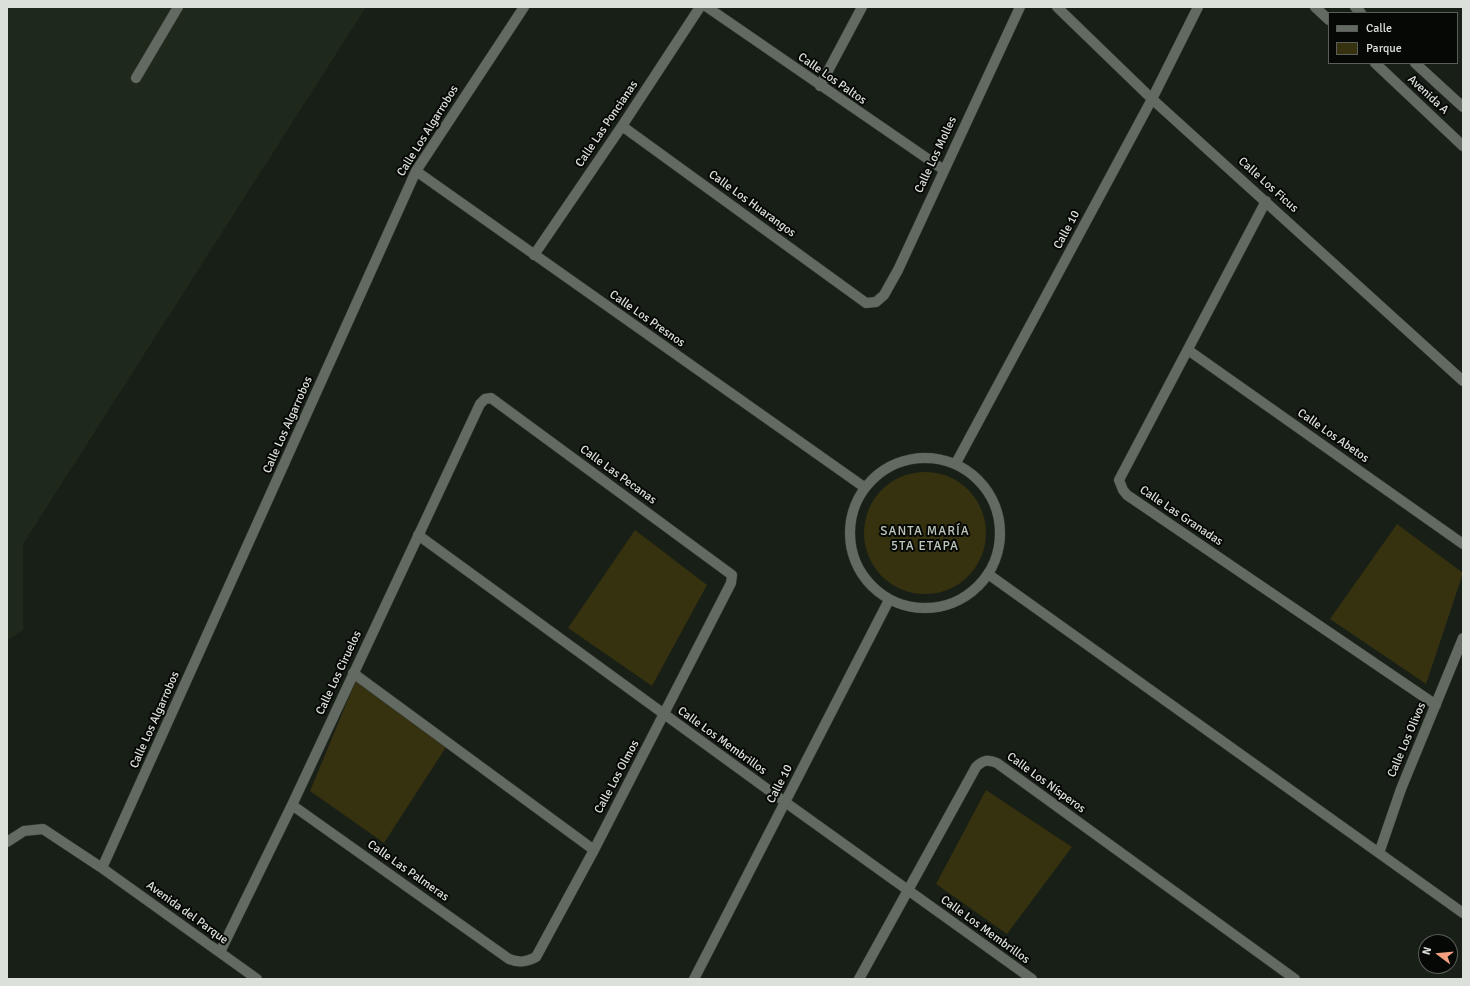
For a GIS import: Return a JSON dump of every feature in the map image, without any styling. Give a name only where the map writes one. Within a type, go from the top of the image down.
[{"type":"street","points":[[136,78],[178,7]]},
{"type":"street","name":"Calle Los Algarrobos","points":[[102,868],[416,171],[524,7]]},
{"type":"street","name":"Calle Las Poncianas","points":[[534,255],[622,126],[700,7]]},
{"type":"street","name":"Calle Los Paltos","points":[[707,7],[944,170]]},
{"type":"street","points":[[820,86],[862,7]]},
{"type":"street","name":"Calle Los Molles","points":[[866,303],[876,302],[884,295],[898,270],[1020,7]]},
{"type":"street","name":"Calle Los Ficus","points":[[1057,7],[1152,99],[1463,381]]},
{"type":"street","name":"Calle 10","points":[[956,463],[1152,99],[1198,7]]},
{"type":"street","points":[[1315,7],[1328,19]]},
{"type":"street","name":"Avenida A","points":[[1376,64],[1463,146]]},
{"type":"street","name":"Avenida A","points":[[1416,64],[1463,107]]},
{"type":"street","name":"Calle Los Huarangos","points":[[622,126],[866,303]]},
{"type":"street","name":"Calle Los Presnos","points":[[416,171],[864,487]]},
{"type":"street","name":"Calle Las Granadas","points":[[1266,201],[1119,480],[1127,495],[1436,705]]},
{"type":"street","name":"Calle Los Abetos","points":[[1188,350],[1463,544]]},
{"type":"street","name":"Calle Las Pecanas","points":[[480,404],[485,399],[491,398],[729,572],[732,575],[731,583]]},
{"type":"street","name":"Calle Los Ciruelos","points":[[220,952],[292,805],[480,404]]},
{"type":"street","points":[[932,457],[956,463],[978,478],[993,499],[1000,524],[998,550],[988,574],[973,591],[954,602],[933,608],[911,607],[889,600],[869,584],[855,562],[849,537],[853,511],[864,487],[883,470],[906,459],[932,457]]},
{"type":"street","name":"Calle Los Membrillos","points":[[418,535],[785,802],[1032,979]]},
{"type":"street","points":[[988,574],[1463,913]]},
{"type":"street","name":"Calle Los Olmos","points":[[509,959],[516,962],[525,962],[536,957],[594,850],[731,583]]},
{"type":"street","name":"Calle 10","points":[[694,979],[889,600]]},
{"type":"street","name":"Calle Los Olivos","points":[[1378,853],[1401,789],[1463,638]]},
{"type":"street","points":[[353,673],[594,850]]},
{"type":"street","name":"Calle Los Nísperos","points":[[859,979],[976,767],[981,762],[989,760],[997,763],[1295,979]]},
{"type":"street","name":"Calle Las Palmeras","points":[[292,805],[509,959]]},
{"type":"street","name":"Avenida del Parque","points":[[7,842],[24,831],[43,829],[102,868],[257,979]]},
{"type":"shaded area","points":[[7,7],[366,7],[23,544],[23,630],[7,640]]},
{"type":"green space","points":[[925,472],[949,476],[968,490],[982,509],[986,533],[982,557],[968,576],[949,590],[925,594],[901,590],[882,576],[868,557],[864,533],[868,509],[882,490],[901,476]]},
{"type":"green space","points":[[1397,524],[1463,573],[1426,684],[1330,619]]},
{"type":"green space","points":[[635,530],[707,585],[652,686],[568,628]]},
{"type":"green space","points":[[356,680],[446,747],[384,843],[310,791]]},
{"type":"green space","points":[[986,790],[1072,847],[1007,934],[936,884]]},
{"type":"district","name":"SANTA MARÍA 5TA ETAPA","points":[[925,540]]}]
